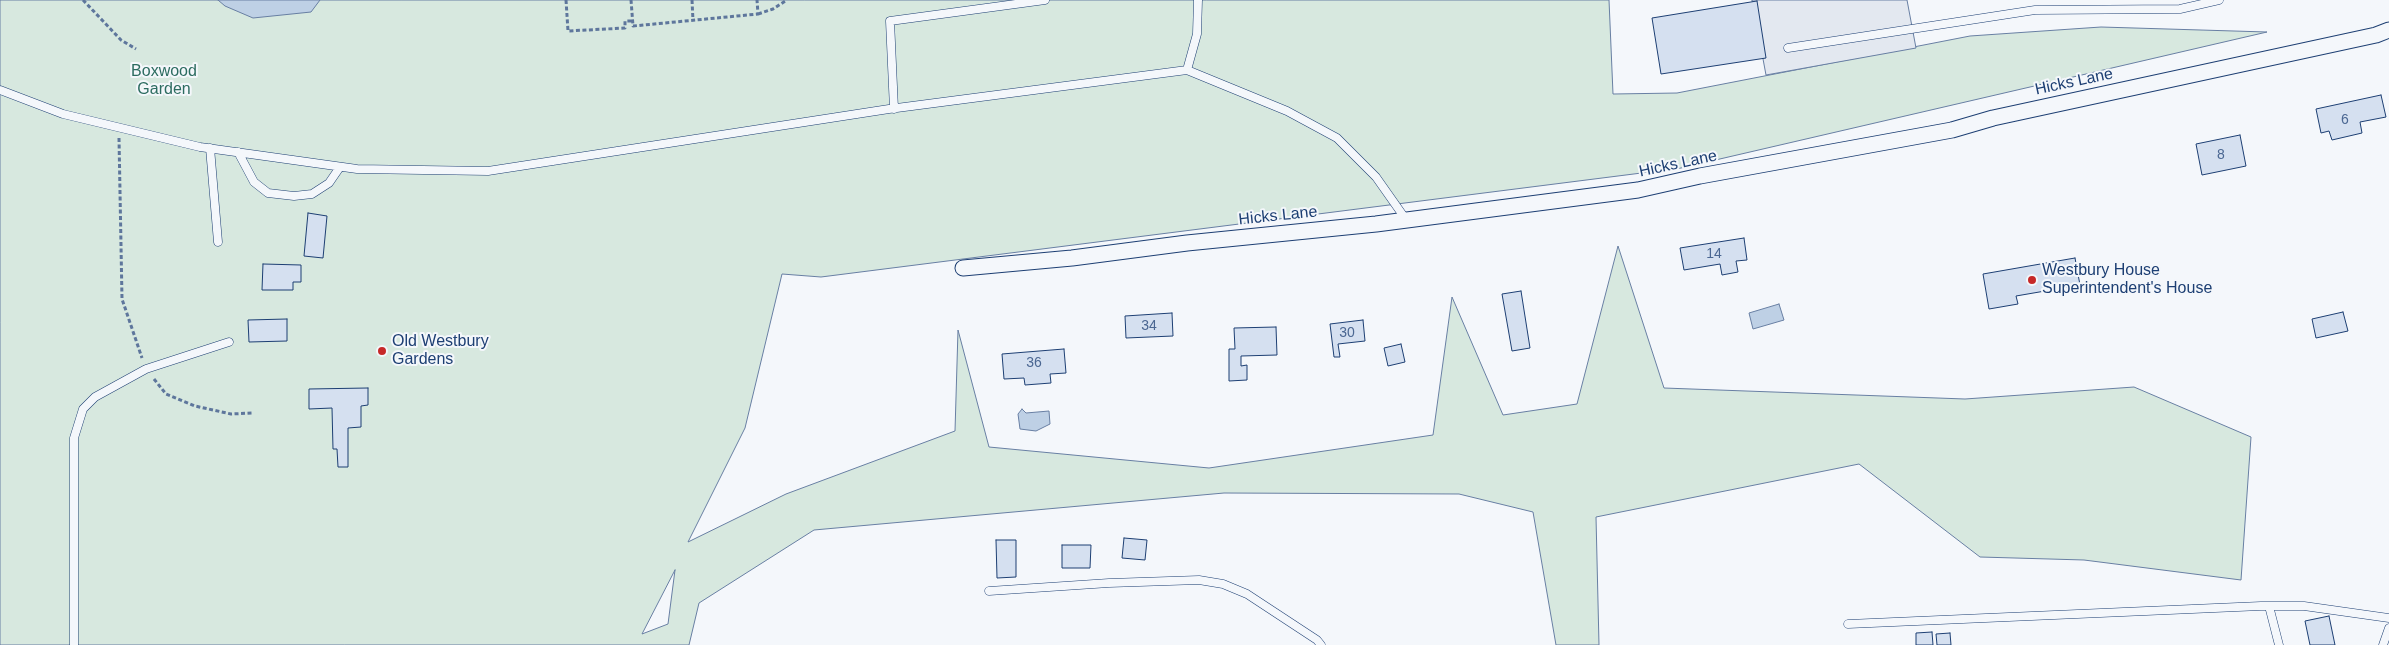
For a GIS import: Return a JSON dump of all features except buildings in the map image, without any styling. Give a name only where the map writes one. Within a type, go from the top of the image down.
[{"type":"street","name":"Hicks Lane","points":[[963,268],[1072,258],[1187,243],[1407,221],[1638,190],[1700,176],[1952,130],[1993,118],[2376,35],[2389,30]]},
{"type":"lane","points":[[894,109],[890,21],[1045,0]]},
{"type":"lane","points":[[1187,70],[1198,34],[1198,0]]},
{"type":"lane","points":[[1788,48],[2036,10],[2180,8],[2218,0]]},
{"type":"lane","points":[[0,90],[63,114],[210,148],[357,169],[488,171],[894,109],[1187,70],[1287,111],[1337,138],[1376,177],[1407,221]]},
{"type":"lane","points":[[210,148],[218,242]]},
{"type":"lane","points":[[238,152],[254,182],[268,194],[294,196],[312,194],[329,183],[340,167]]},
{"type":"lane","points":[[74,645],[74,438],[83,409],[95,397],[146,368],[229,342]]},
{"type":"lane","points":[[989,591],[1109,582],[1199,580],[1223,584],[1247,594],[1317,640],[1321,645]]},
{"type":"lane","points":[[1848,624],[2269,606],[2304,606],[2389,618]]},
{"type":"lane","points":[[2269,606],[2278,645]]},
{"type":"lane","points":[[2383,645],[2389,628]]},
{"type":"path","points":[[83,0],[121,40],[136,49]]},
{"type":"path","points":[[566,0],[568,30],[625,28],[625,21],[632,21]]},
{"type":"path","points":[[631,0],[633,26],[758,14],[774,9],[787,0]]},
{"type":"path","points":[[692,0],[693,21]]},
{"type":"path","points":[[757,0],[758,14]]},
{"type":"path","points":[[119,127],[122,299],[146,368],[166,394],[196,406],[230,414],[252,412]]},
{"type":"green space","name":"Old Westbury Gardens","points":[[0,0],[1609,0],[1613,94],[1677,93],[1970,36],[2101,27],[2267,32],[1681,168],[821,277],[782,274],[745,428],[688,542],[786,494],[955,431],[958,330],[989,447],[1209,468],[1433,435],[1452,297],[1503,415],[1577,404],[1618,246],[1664,388],[1965,399],[2134,387],[2251,437],[2241,580],[2084,560],[1980,557],[1859,464],[1596,517],[1599,645],[1556,645],[1533,512],[1459,494],[1224,493],[814,530],[699,603],[689,645],[0,645]],"holes":[[[675,570],[668,624],[642,634]]]},
{"type":"shaded area","points":[[1752,0],[1907,0],[1916,48],[1766,75]]},
{"type":"water","points":[[218,0],[320,0],[311,12],[253,18],[225,6]]},
{"type":"water","points":[[1779,304],[1784,320],[1753,329],[1749,313]]},
{"type":"water","points":[[1022,409],[1026,413],[1049,411],[1050,424],[1036,431],[1020,429],[1018,414]]},
{"type":"place","name":"Westbury House Superintendent's House","points":[[2032,280]]},
{"type":"place","name":"Old Westbury Gardens","points":[[382,351]]},
{"type":"park label","name":"Boxwood Garden","points":[[164,81]]}]
